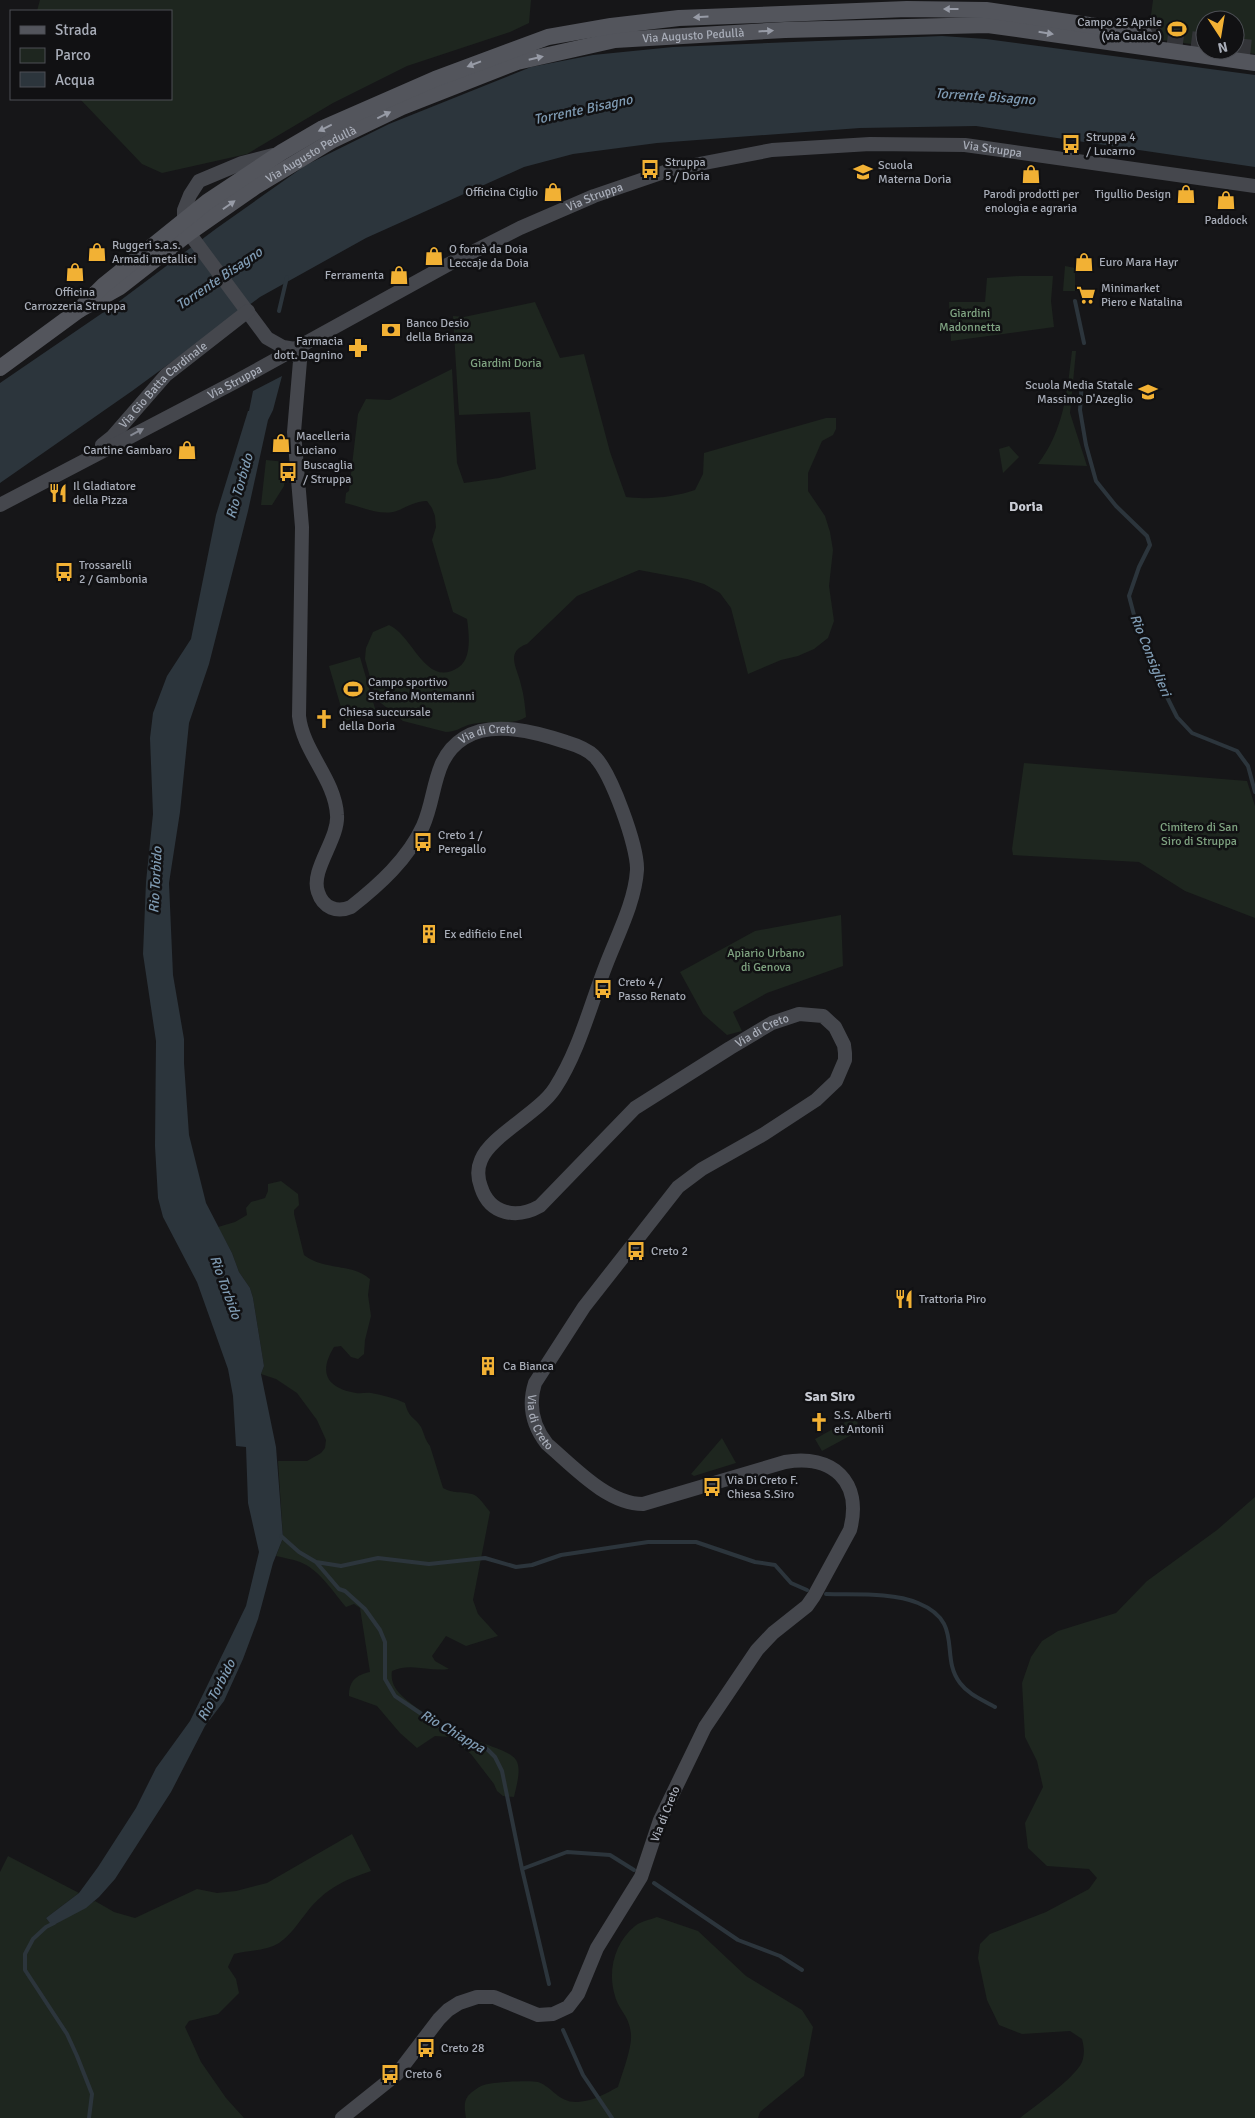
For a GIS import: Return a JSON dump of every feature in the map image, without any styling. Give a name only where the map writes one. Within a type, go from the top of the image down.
[{"type":"main road","name":"Via Augusto Pedullà","points":[[189,232],[207,202],[282,152],[323,128],[435,79],[548,37],[611,26],[679,18],[907,9],[981,9],[1144,33]]},
{"type":"main road","name":"Via Augusto Pedullà","points":[[189,232],[256,186],[333,140],[402,107],[518,62],[615,40],[785,30],[988,25],[1255,63]]},
{"type":"main road","name":"Via Struppa","points":[[0,505],[295,349],[449,264],[546,215],[652,175],[772,150],[870,144],[966,145],[1255,186]]},
{"type":"main road","points":[[0,368],[79,310],[120,287],[189,232],[267,338],[283,347],[295,349]]},
{"type":"main road","name":"Via Gio Batta Cardinale","points":[[80,462],[112,437],[166,375],[247,309]]},
{"type":"main road","points":[[257,369],[266,354],[267,338]]},
{"type":"main road","name":"Via di Creto","points":[[295,349],[300,361],[294,432],[302,554],[299,716],[304,739],[335,800],[337,818],[316,882],[321,899],[333,909],[345,910],[351,907],[403,859],[423,826],[445,754],[463,738],[472,733],[488,729],[524,732],[551,738],[580,746],[594,756],[610,780],[634,847],[637,868],[630,899],[566,1070],[549,1097],[491,1146],[480,1161],[479,1177],[482,1191],[488,1201],[495,1208],[513,1214],[526,1213],[540,1206],[635,1108],[730,1048],[772,1023],[786,1017],[810,1014],[823,1016],[835,1027],[844,1045],[845,1060],[836,1081],[828,1091],[764,1134],[686,1180],[668,1198],[584,1307],[535,1383],[532,1394],[534,1422],[539,1434],[547,1444],[615,1498],[633,1504],[655,1501],[707,1484],[800,1459],[817,1462],[838,1472],[850,1488],[853,1510],[850,1530],[807,1606],[774,1633],[757,1650],[705,1727],[660,1820],[642,1877],[597,1948],[574,2000],[561,2010],[546,2015],[532,2014],[494,1997],[478,1997],[459,2003],[439,2019],[398,2074],[342,2118]]},
{"type":"main road","points":[[154,389],[146,408],[147,415],[152,418],[163,418]]},
{"type":"green space","points":[[40,0],[531,0],[529,23],[510,32],[407,66],[333,103],[247,154],[162,173],[142,164],[81,100],[172,100],[172,10],[37,10]]},
{"type":"green space","name":"Campo 25 Aprile (via Gualco)","points":[[1153,0],[1255,0],[1255,54],[1245,52],[1245,10],[1195,10],[1195,45],[1148,38]]},
{"type":"green space","points":[[1065,266],[1075,268],[1075,291],[1063,291]]},
{"type":"green space","name":"Giardini Madonnetta","points":[[1053,276],[1051,301],[1054,327],[951,341],[949,302],[985,302],[987,278]]},
{"type":"green space","name":"Giardini Doria","points":[[535,302],[560,358],[584,354],[610,452],[626,497],[661,497],[695,490],[703,474],[704,453],[826,418],[836,418],[836,429],[833,435],[822,441],[808,473],[808,491],[825,516],[833,550],[829,586],[834,621],[828,638],[814,649],[748,674],[731,608],[720,593],[704,584],[687,579],[639,570],[577,596],[527,644],[520,647],[516,652],[514,662],[523,693],[526,717],[520,720],[513,722],[475,723],[455,731],[446,732],[403,721],[376,699],[365,659],[366,648],[373,632],[389,625],[398,631],[429,666],[438,672],[448,672],[459,667],[466,658],[469,645],[467,619],[453,612],[432,540],[436,527],[435,516],[427,501],[417,502],[397,511],[387,513],[345,503],[346,493],[349,491],[358,414],[366,399],[390,400],[452,369],[457,463],[464,483],[499,478],[536,469],[530,412],[459,415],[453,316],[464,317]]},
{"type":"green space","points":[[1072,351],[1076,351],[1070,413],[1087,466],[1038,464],[1054,438],[1059,424],[1066,396]]},
{"type":"green space","points":[[1009,446],[1019,457],[1003,473],[999,449]]},
{"type":"green space","points":[[266,460],[286,462],[284,486],[272,505],[261,505]]},
{"type":"green space","name":"Campo sportivo Stefano Montemanni","points":[[360,657],[376,712],[345,721],[329,666]]},
{"type":"green space","name":"Cimitero di San Siro di Struppa","points":[[1024,763],[1247,781],[1255,806],[1255,918],[1185,891],[1139,862],[1013,855],[1012,849]]},
{"type":"green space","name":"Apiario Urbano di Genova","points":[[841,915],[843,966],[767,993],[733,1012],[742,1031],[727,1035],[703,1014],[680,972],[755,931]]},
{"type":"green space","points":[[281,1181],[298,1194],[299,1205],[294,1210],[294,1214],[304,1255],[321,1263],[355,1271],[370,1279],[368,1295],[371,1316],[365,1340],[364,1354],[358,1359],[351,1357],[341,1346],[334,1347],[327,1364],[326,1372],[328,1378],[332,1383],[346,1391],[380,1395],[405,1403],[410,1415],[421,1427],[430,1446],[443,1488],[475,1495],[490,1512],[473,1600],[478,1614],[498,1636],[466,1646],[446,1636],[432,1656],[435,1661],[449,1669],[399,1668],[392,1671],[392,1678],[395,1687],[402,1696],[423,1712],[462,1734],[514,1757],[519,1768],[514,1797],[503,1796],[497,1791],[494,1784],[471,1754],[450,1737],[435,1736],[417,1748],[400,1733],[377,1706],[349,1696],[350,1686],[354,1680],[370,1672],[360,1608],[354,1604],[346,1607],[314,1570],[297,1561],[276,1556],[283,1538],[278,1461],[307,1461],[321,1453],[325,1448],[326,1440],[317,1420],[297,1393],[276,1379],[261,1374],[264,1366],[253,1298],[250,1288],[239,1272],[232,1253],[218,1227],[235,1222],[247,1215],[246,1208],[251,1202],[265,1198],[268,1184]]},
{"type":"green space","points":[[858,1415],[857,1432],[822,1451],[815,1439]]},
{"type":"green space","points":[[722,1438],[736,1463],[694,1476],[691,1474]]},
{"type":"green space","points":[[1255,1497],[1255,2118],[1020,2118],[1054,2092],[1078,2069],[1084,2056],[1083,2042],[1082,2039],[1070,2031],[1022,2034],[999,2025],[987,2000],[978,1958],[980,1944],[990,1934],[1046,1912],[1089,1889],[1097,1878],[1089,1869],[1047,1866],[1028,1848],[1025,1823],[1043,1787],[1037,1761],[1025,1737],[1022,1683],[1031,1657],[1042,1641],[1058,1631],[1116,1613],[1147,1581],[1217,1530]]},
{"type":"green space","points":[[352,1834],[371,1871],[352,1878],[328,1891],[314,1904],[291,1933],[279,1943],[263,1949],[234,1954],[228,1967],[236,1979],[239,1993],[218,2014],[189,2021],[185,2027],[201,2062],[226,2098],[244,2118],[0,2118],[0,1872],[8,1856],[79,1893],[46,1918],[52,1926],[95,1901],[114,1912],[135,1918],[197,1889],[217,1893],[236,1891],[267,1883]]},
{"type":"green space","points":[[657,1917],[698,1931],[746,1976],[802,2010],[813,2027],[804,2076],[760,2112],[758,2118],[466,2118],[466,2098],[476,2089],[488,2084],[534,2081],[543,2084],[565,2100],[571,2102],[594,2099],[618,2087],[628,2054],[631,2035],[629,2023],[617,2001],[613,1986],[614,1958],[622,1940],[637,1924]]},
{"type":"water","name":"Torrente Bisagno","points":[[942,36],[986,39],[1255,75],[1255,167],[976,126],[860,128],[657,143],[573,154],[524,167],[366,238],[260,297],[132,391],[0,483],[0,383],[117,303],[217,228],[306,165],[389,124],[531,67],[593,55],[673,47]]},
{"type":"water","points":[[282,376],[273,410],[268,420],[248,511],[209,664],[189,723],[180,812],[169,883],[173,975],[184,1039],[189,1135],[206,1203],[232,1253],[239,1272],[250,1288],[253,1298],[264,1366],[261,1374],[276,1447],[283,1538],[273,1563],[258,1619],[243,1659],[224,1701],[205,1726],[171,1792],[115,1879],[86,1908],[52,1926],[46,1918],[79,1893],[136,1808],[156,1768],[190,1721],[246,1606],[259,1552],[248,1503],[246,1447],[236,1446],[233,1396],[228,1369],[197,1282],[163,1217],[158,1198],[155,1146],[156,1041],[143,954],[146,882],[153,814],[150,738],[153,713],[167,676],[191,639],[216,515],[249,411],[253,391]]},
{"type":"waterway","name":"Rio Torbido","points":[[279,311],[287,277]]},
{"type":"waterway","name":"Rio Consiglieri","points":[[1075,301],[1084,343]]},
{"type":"waterway","name":"Rio Consiglieri","points":[[1082,381],[1080,410],[1086,445],[1096,481],[1116,506],[1147,536],[1150,545],[1139,567],[1129,596],[1134,615],[1152,654],[1155,673],[1177,717],[1192,733],[1237,751],[1248,766],[1255,792]]},
{"type":"waterway","name":"Rio Chiappa","points":[[281,1536],[299,1552],[316,1562],[339,1589],[345,1591],[365,1609],[380,1630],[385,1642],[385,1679],[395,1696],[451,1734],[487,1749],[495,1757],[502,1771],[522,1869],[549,1984]]},
{"type":"waterway","points":[[316,1562],[341,1566],[378,1558],[429,1564],[485,1558],[516,1567],[532,1565],[561,1555],[648,1542],[696,1542],[755,1562],[775,1565],[791,1583],[807,1590]]},
{"type":"waterway","points":[[826,1594],[897,1597],[908,1599],[932,1611],[941,1620],[946,1630],[951,1662],[954,1673],[960,1683],[972,1694],[995,1707]]},
{"type":"waterway","points":[[522,1869],[567,1852],[610,1855],[634,1870]]},
{"type":"waterway","points":[[654,1883],[738,1940],[780,1956],[802,1970]]},
{"type":"waterway","name":"Rio Torbido","points":[[54,1923],[46,1927],[33,1939],[25,1954],[25,1970],[67,2034],[77,2056],[92,2094],[89,2118]]},
{"type":"waterway","name":"Rio Chiappa","points":[[563,2030],[583,2075],[612,2118]]},
{"type":"tunnel","points":[[1144,33],[1195,40]]},
{"type":"tunnel","points":[[1245,47],[1255,48]]},
{"type":"place","name":"Campo 25 Aprile (via Gualco)","points":[[1177,29]]},
{"type":"place","name":"Struppa 4 / Lucarno","points":[[1071,144]]},
{"type":"place","name":"Struppa 5 / Doria","points":[[650,169]]},
{"type":"place","name":"Scuola Materna Doria","points":[[863,172]]},
{"type":"place","name":"Parodi prodotti per enologia e agraria","points":[[1031,174]]},
{"type":"place","name":"Officina Ciglio","points":[[553,192]]},
{"type":"place","name":"Tigullio Design","points":[[1186,194]]},
{"type":"place","name":"Paddock","points":[[1226,200]]},
{"type":"place","name":"Ruggeri s.a.s. Armadi metallici","points":[[97,252]]},
{"type":"place","name":"O fornà da Doia Leccaje da Doia","points":[[434,256]]},
{"type":"place","name":"Euro Mara Hayr","points":[[1084,262]]},
{"type":"place","name":"Officina Carrozzeria Struppa","points":[[75,272]]},
{"type":"place","name":"Ferramenta","points":[[399,275]]},
{"type":"place","name":"Minimarket Piero e Natalina","points":[[1086,295]]},
{"type":"place","name":"Banco Desio della Brianza","points":[[391,330]]},
{"type":"place","name":"Farmacia dott. Dagnino","points":[[358,348]]},
{"type":"place","name":"Scuola Media Statale Massimo D'Azeglio","points":[[1148,392]]},
{"type":"place","name":"Macelleria Luciano","points":[[281,443]]},
{"type":"place","name":"Cantine Gambaro","points":[[187,450]]},
{"type":"place","name":"Buscaglia / Struppa","points":[[288,472]]},
{"type":"place","name":"Il Gladiatore della Pizza","points":[[58,493]]},
{"type":"place","name":"Trossarelli 2 / Gambonia","points":[[64,572]]},
{"type":"place","name":"Campo sportivo Stefano Montemanni","points":[[353,689]]},
{"type":"place","name":"Chiesa succursale della Doria","points":[[324,719]]},
{"type":"place","name":"Creto 1 / Peregallo","points":[[423,842]]},
{"type":"place","name":"Ex edificio Enel","points":[[429,934]]},
{"type":"place","name":"Creto 4 / Passo Renato","points":[[603,989]]},
{"type":"place","name":"Creto 2","points":[[636,1251]]},
{"type":"place","name":"Trattoria Piro","points":[[904,1299]]},
{"type":"place","name":"Ca Bianca","points":[[488,1366]]},
{"type":"place","name":"S.S. Alberti et Antonii","points":[[819,1422]]},
{"type":"place","name":"Via Di Creto F. Chiesa S.Siro","points":[[712,1487]]},
{"type":"place","name":"Creto 28","points":[[426,2048]]},
{"type":"place","name":"Creto 6","points":[[390,2074]]},
{"type":"district","name":"Doria","points":[[1026,506]]},
{"type":"district","name":"San Siro","points":[[830,1396]]}]
